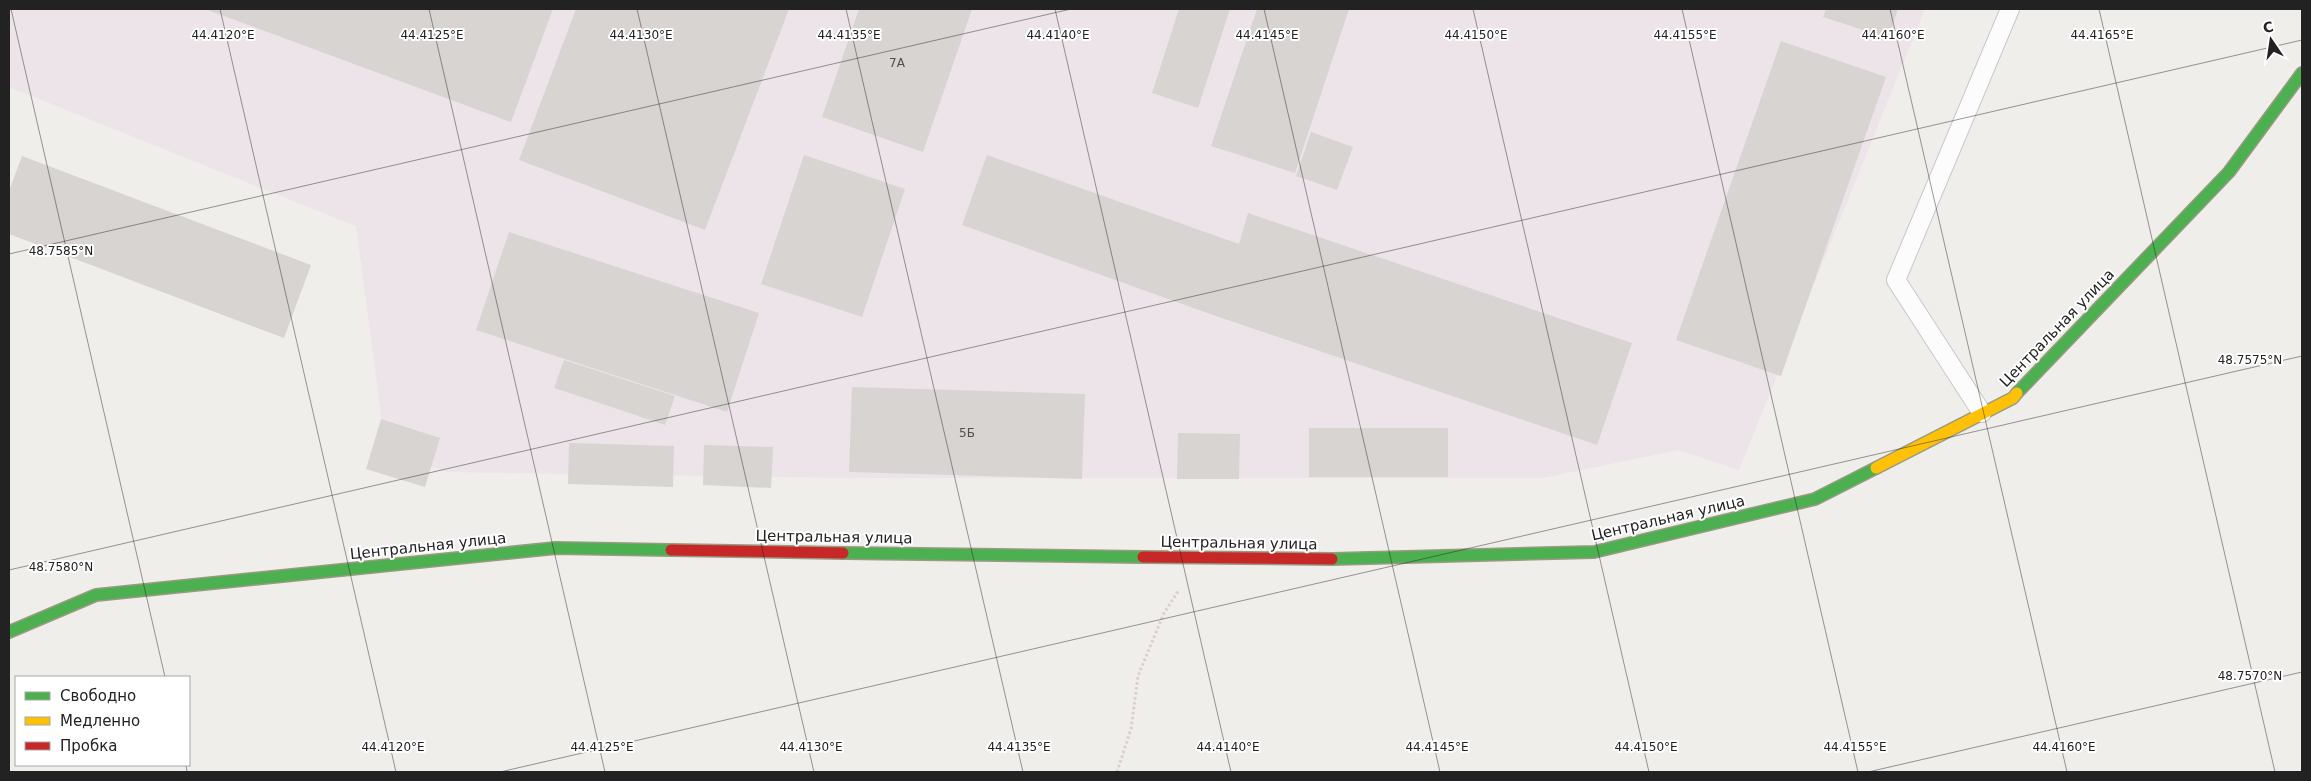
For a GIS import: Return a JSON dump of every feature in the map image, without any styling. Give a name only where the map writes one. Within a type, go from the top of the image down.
[{"type":"street","name":"Центральная улица","points":[[9,632],[96,595],[556,548],[1312,560],[1594,552],[1815,499],[2013,398],[2229,172],[2302,73]]},
{"type":"lane","points":[[1982,413],[1896,280],[2010,9]]},
{"type":"path","points":[[1117,772],[1131,729],[1138,676],[1164,613],[1200,558]]},
{"type":"shaded area","points":[[9,9],[1925,9],[1739,470],[1679,450],[1543,478],[846,478],[447,472],[386,452],[356,226],[9,87]]},
{"type":"building","points":[[205,9],[553,9],[511,122]]},
{"type":"building","points":[[576,9],[789,9],[705,230],[519,160]]},
{"type":"building","points":[[859,9],[972,9],[923,152],[822,117]]},
{"type":"building","points":[[1179,9],[1230,9],[1198,108],[1152,93]]},
{"type":"building","points":[[1257,9],[1349,9],[1295,173],[1211,146]]},
{"type":"building","points":[[1826,9],[1898,9],[1888,38],[1823,17]]},
{"type":"building","points":[[1781,41],[1886,77],[1781,376],[1676,340]]},
{"type":"building","points":[[1311,132],[1353,147],[1337,190],[1296,176]]},
{"type":"building","points":[[804,155],[905,189],[862,317],[761,284]]},
{"type":"building","points":[[987,155],[1239,244],[1248,213],[1632,343],[1597,445],[1213,315],[962,225]]},
{"type":"building","points":[[22,156],[311,265],[284,338],[9,234],[9,191]]},
{"type":"building","points":[[509,232],[759,313],[727,412],[476,330]]},
{"type":"building","points":[[564,360],[675,396],[665,425],[554,388]]},
{"type":"building","points":[[852,387],[1085,394],[1082,479],[849,472]]},
{"type":"building","points":[[381,419],[440,438],[425,487],[366,469]]},
{"type":"building","points":[[1309,428],[1448,428],[1448,477],[1309,477]]},
{"type":"building","points":[[1178,433],[1240,434],[1239,479],[1177,479]]},
{"type":"building","points":[[569,443],[674,446],[673,487],[568,484]]},
{"type":"building","points":[[704,445],[773,447],[771,488],[703,485]]},
{"type":"traffic: fast","points":[[2017,393],[2229,172],[2302,73]]},
{"type":"traffic: fast","points":[[1332,559],[1594,552],[1815,499],[1876,468]]},
{"type":"traffic: fast","points":[[9,632],[96,595],[556,548],[671,550]]},
{"type":"traffic: fast","points":[[843,553],[1143,557]]},
{"type":"traffic: slow","points":[[1876,468],[2013,398],[2017,393]]},
{"type":"traffic: jam","points":[[671,550],[843,553]]},
{"type":"traffic: jam","points":[[1143,557],[1332,559]]}]
